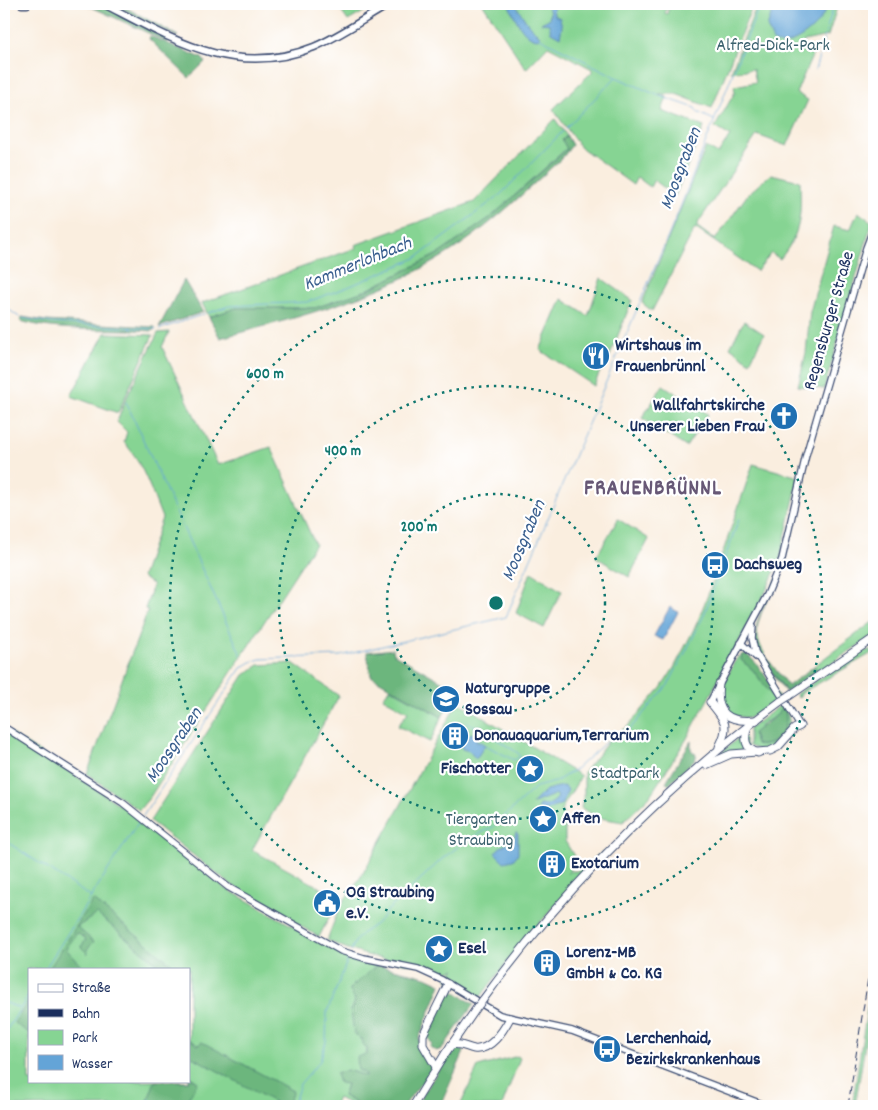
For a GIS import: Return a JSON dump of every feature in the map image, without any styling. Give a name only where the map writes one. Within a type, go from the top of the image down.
[{"type":"main road","points":[[22,4],[27,4]]},
{"type":"main road","points":[[105,4],[202,51],[227,57],[258,59],[287,55],[313,47],[390,4]]},
{"type":"main road","points":[[413,1106],[458,1034],[516,956],[580,881],[627,832],[687,777],[748,726],[788,696],[874,638]]},
{"type":"main road","points":[[719,684],[719,703],[730,718],[739,721],[756,720]]},
{"type":"main road","points":[[710,702],[719,703]]},
{"type":"main road","points":[[710,702],[722,715],[725,722],[724,737],[718,750]]},
{"type":"main road","points":[[748,726],[745,736],[746,744],[752,750],[761,753]]},
{"type":"main road","points":[[687,777],[725,756],[761,753],[778,747],[794,729],[800,726]]},
{"type":"main road","points":[[436,1067],[423,1045],[423,1035],[448,984]]},
{"type":"main road","points":[[451,1045],[462,1044],[474,1049],[488,1045],[499,1036],[510,1018]]},
{"type":"main road","points":[[458,1034],[462,1044]]},
{"type":"main road","points":[[430,1055],[445,1054]]},
{"type":"street","name":"Regensburger Straße","points":[[710,702],[755,619],[782,559],[810,441],[866,248],[874,227]]},
{"type":"street","points":[[755,619],[752,632],[753,645],[759,659],[800,726]]},
{"type":"street","points":[[742,643],[753,645]]},
{"type":"street","points":[[742,643],[759,659]]},
{"type":"street","points":[[4,727],[143,818],[228,887],[334,947],[356,956],[418,969],[448,984],[495,1013],[578,1033],[767,1106]]},
{"type":"green space","points":[[85,4],[99,4],[169,40],[168,42]]},
{"type":"green space","points":[[112,4],[119,4],[178,36],[177,37]]},
{"type":"green space","points":[[336,4],[377,4],[348,21]]},
{"type":"green space","points":[[483,4],[668,4],[665,13],[667,14],[670,4],[753,4],[712,108],[676,94],[659,94],[667,97],[662,111],[704,127],[675,196],[654,180],[650,187],[637,177],[633,185],[579,146],[553,109],[592,72],[592,69],[548,46],[526,69]]},
{"type":"green space","name":"Alfred-Dick-Park","points":[[757,4],[838,4],[828,36],[804,41],[801,51],[813,54],[796,93],[808,100],[787,146],[757,135],[696,226],[715,240],[748,194],[771,174],[800,181],[799,223],[793,240],[780,259],[771,253],[757,271],[695,228],[652,311],[642,303],[706,147],[718,154],[730,136],[715,127],[735,92],[734,86],[756,82],[753,69],[731,72]]},
{"type":"green space","points":[[150,36],[202,58],[205,62],[189,78],[149,39]]},
{"type":"green space","points":[[555,119],[567,136],[562,140],[567,148],[491,217],[440,253],[367,290],[315,308],[236,308],[209,317],[202,303],[356,248],[355,245],[474,202]]},
{"type":"green space","points":[[567,136],[572,145],[563,157],[487,225],[432,263],[374,291],[344,302],[220,338],[209,317],[236,308],[315,308],[367,290],[440,253],[491,217],[567,149],[562,140]]},
{"type":"green space","points":[[858,212],[872,222],[824,389],[798,386],[806,353],[810,312],[834,226],[850,230]]},
{"type":"green space","points":[[601,278],[632,300],[609,358],[606,357],[594,386],[540,350],[562,299],[588,316]]},
{"type":"green space","points":[[184,280],[203,312],[159,327]]},
{"type":"green space","points":[[22,317],[46,321],[155,327],[153,331],[69,329],[20,321]]},
{"type":"green space","points":[[744,321],[764,334],[750,362],[730,347]]},
{"type":"green space","points":[[169,332],[162,347],[218,465],[271,447],[315,544],[150,797],[139,810],[87,774],[148,610],[145,609],[153,585],[142,577],[162,518],[137,459],[124,442],[127,432],[117,422],[125,401],[158,333]]},
{"type":"green space","points":[[105,333],[153,335],[118,413],[71,396]]},
{"type":"green space","points":[[663,385],[708,414],[686,447],[642,418]]},
{"type":"green space","name":"Stadtpark","points":[[753,464],[799,477],[780,559],[765,593],[686,740],[649,797],[623,822],[600,818],[581,808],[584,794],[584,772],[612,737],[628,726],[661,688],[674,668],[697,623]]},
{"type":"green space","points":[[618,519],[649,539],[629,577],[596,557]]},
{"type":"green space","points":[[785,562],[759,617],[770,592]]},
{"type":"green space","points":[[531,572],[562,591],[544,628],[516,613]]},
{"type":"green space","points":[[874,621],[874,635],[786,693],[770,671],[763,659],[755,637],[758,624],[757,636],[767,658],[764,660],[785,691],[817,670],[814,666]]},
{"type":"green space","points":[[393,649],[394,654],[457,690],[442,717],[371,676],[367,652]]},
{"type":"green space","points":[[874,649],[874,652],[803,692],[798,698],[796,694],[861,650],[871,651]]},
{"type":"green space","points":[[745,654],[754,661],[764,674],[779,698],[776,701],[753,670],[741,660],[742,655]]},
{"type":"green space","points":[[742,655],[741,660],[753,670],[776,701],[749,718],[729,715],[721,699],[722,688],[734,662]]},
{"type":"green space","points":[[767,658],[788,686],[814,666],[817,670],[786,691],[764,660]]},
{"type":"green space","points":[[293,663],[339,696],[252,850],[339,898],[319,937],[230,884],[150,821],[244,675],[259,665]]},
{"type":"green space","points":[[390,688],[442,717],[430,742],[398,726],[408,712],[383,698]]},
{"type":"green space","name":"Tiergarten Straubing","points":[[458,702],[581,776],[561,810],[565,819],[565,841],[575,858],[568,874],[571,871],[577,871],[603,852],[519,946],[479,999],[446,978],[455,969],[444,973],[428,966],[402,963],[364,954],[327,940],[340,906],[362,875]]},
{"type":"green space","points":[[782,704],[787,712],[789,727],[786,733],[776,743],[762,751],[749,746],[749,729]],"holes":[[[777,715],[785,724],[775,741],[767,745],[756,744],[753,737],[762,724]]]},
{"type":"green space","points":[[782,707],[786,720],[781,734],[770,744],[756,744],[753,733],[777,715]]},
{"type":"green space","points":[[4,729],[134,814],[225,888],[352,959],[377,965],[349,989],[355,1000],[351,1010],[364,1046],[367,1048],[366,1074],[365,1076],[347,1070],[347,1084],[343,1096],[361,1106],[354,1106],[338,1098],[334,1106],[4,1106]]},
{"type":"green space","points":[[743,734],[748,750],[716,757]]},
{"type":"green space","points":[[691,741],[691,750],[696,754],[696,758],[669,785],[666,782]]},
{"type":"green space","points":[[93,900],[177,968],[163,968],[97,914],[77,927],[94,942],[87,949],[88,954],[81,947],[86,939],[77,933],[66,949],[84,968],[50,968]]},
{"type":"green space","points":[[874,964],[874,990],[855,1106],[852,1106]]},
{"type":"green space","points":[[377,965],[426,977],[441,984],[419,1038],[420,1046],[433,1067],[408,1100],[405,1105],[407,1106],[361,1106],[343,1096],[347,1084],[339,1083],[336,1074],[347,1070],[365,1076],[366,1074],[358,1070],[357,1057],[367,1054],[367,1048],[364,1046],[362,1039],[354,1034],[351,1010],[355,1000],[349,989]]},
{"type":"green space","points":[[454,991],[474,1004],[442,1049],[436,1051],[430,1047],[432,1044],[427,1036],[445,996]]},
{"type":"green space","points":[[28,1002],[28,1032],[14,1023]]},
{"type":"green space","points":[[190,1040],[198,1045],[202,1042],[293,1091],[287,1106],[281,1106],[190,1056]]},
{"type":"green space","points":[[452,1048],[463,1048],[464,1052],[440,1106],[416,1106]]},
{"type":"green space","points":[[518,1056],[520,1058],[502,1106],[460,1106],[478,1067]]},
{"type":"green space","points":[[190,1077],[198,1082],[184,1106],[159,1106],[148,1100],[155,1082],[190,1082]]},
{"type":"water","points":[[508,4],[515,4],[528,24],[540,36],[538,39],[532,38],[523,31]]},
{"type":"water","points":[[546,4],[553,6],[554,15],[560,18],[562,27],[560,37],[551,32],[549,24],[541,23],[549,19],[550,12]]},
{"type":"water","points":[[780,4],[827,4],[821,18],[810,31],[796,40],[782,45],[773,41],[767,27],[772,13]]},
{"type":"water","points":[[670,607],[678,612],[663,640],[654,636]]},
{"type":"water","points":[[475,726],[482,726],[485,732],[479,731],[476,742],[481,742],[485,745],[476,759],[469,751],[462,749],[461,745],[464,735],[475,733]]},
{"type":"water","points":[[562,786],[568,790],[562,804],[548,810],[537,809],[539,805],[548,805],[554,801],[558,797],[556,794],[532,804],[546,790]]},
{"type":"water","points":[[516,832],[518,834],[518,854],[513,860],[504,862],[495,853],[499,848],[514,839]]},
{"type":"waterway","name":"Moosgraben","points":[[143,816],[241,668],[251,662],[260,659],[340,656],[506,617],[678,213],[760,4]]},
{"type":"waterway","points":[[815,70],[834,4]]},
{"type":"waterway","points":[[538,37],[616,77],[657,95],[695,108],[697,112],[714,120]]},
{"type":"waterway","name":"Kammerlohbach","points":[[566,128],[616,77]]},
{"type":"waterway","name":"Kammerlohbach","points":[[208,313],[229,306],[307,302],[416,258],[500,195],[563,131]]},
{"type":"waterway","name":"Kammerlohbach","points":[[4,306],[19,317]]},
{"type":"waterway","name":"Kammerlohbach","points":[[160,329],[204,314]]},
{"type":"waterway","name":"Kammerlohbach","points":[[22,318],[52,323],[156,329]]},
{"type":"waterway","points":[[126,402],[241,655]]},
{"type":"waterway","points":[[351,951],[358,937],[377,922],[442,859],[467,840],[493,827],[536,787],[555,782],[576,769],[607,741],[629,730],[668,685],[685,653],[704,615],[739,519]]},
{"type":"waterway","points":[[465,721],[475,726]]},
{"type":"waterway","points":[[485,732],[518,753],[522,760],[529,758],[540,764]]},
{"type":"waterway","points":[[485,745],[514,760],[519,757]]},
{"type":"waterway","name":"Moosgraben","points":[[46,968],[140,820]]},
{"type":"waterway","points":[[4,840],[91,897]]},
{"type":"waterway","points":[[293,1106],[300,1084],[320,1061],[326,1042],[327,1012],[348,959]]},
{"type":"waterway","name":"Moosgraben","points":[[4,1034],[28,997]]},
{"type":"waterway","points":[[4,1002],[19,1008]]},
{"type":"waterway","points":[[147,1106],[150,1099]]},
{"type":"railway","points":[[848,1106],[874,940]]},
{"type":"place","name":"Wirtshaus im Frauenbrünnl","points":[[596,356]]},
{"type":"place","name":"Wallfahrtskirche Unserer Lieben Frau","points":[[784,416]]},
{"type":"place","name":"Dachsweg","points":[[715,565]]},
{"type":"place","name":"Naturgruppe Sossau","points":[[446,699]]},
{"type":"place","name":"Donauaquarium,Terrarium","points":[[455,736]]},
{"type":"place","name":"Fischotter","points":[[530,769]]},
{"type":"place","name":"Affen","points":[[543,819]]},
{"type":"place","name":"Exotarium","points":[[552,864]]},
{"type":"place","name":"OG Straubing e.V.","points":[[327,903]]},
{"type":"place","name":"Esel","points":[[439,949]]},
{"type":"place","name":"Lorenz-MB GmbH & Co. KG","points":[[547,963]]},
{"type":"place","name":"Lerchenhaid, Bezirkskrankenhaus","points":[[607,1049]]},
{"type":"district","name":"FRAUENBRÜNNL","points":[[653,489]]}]
